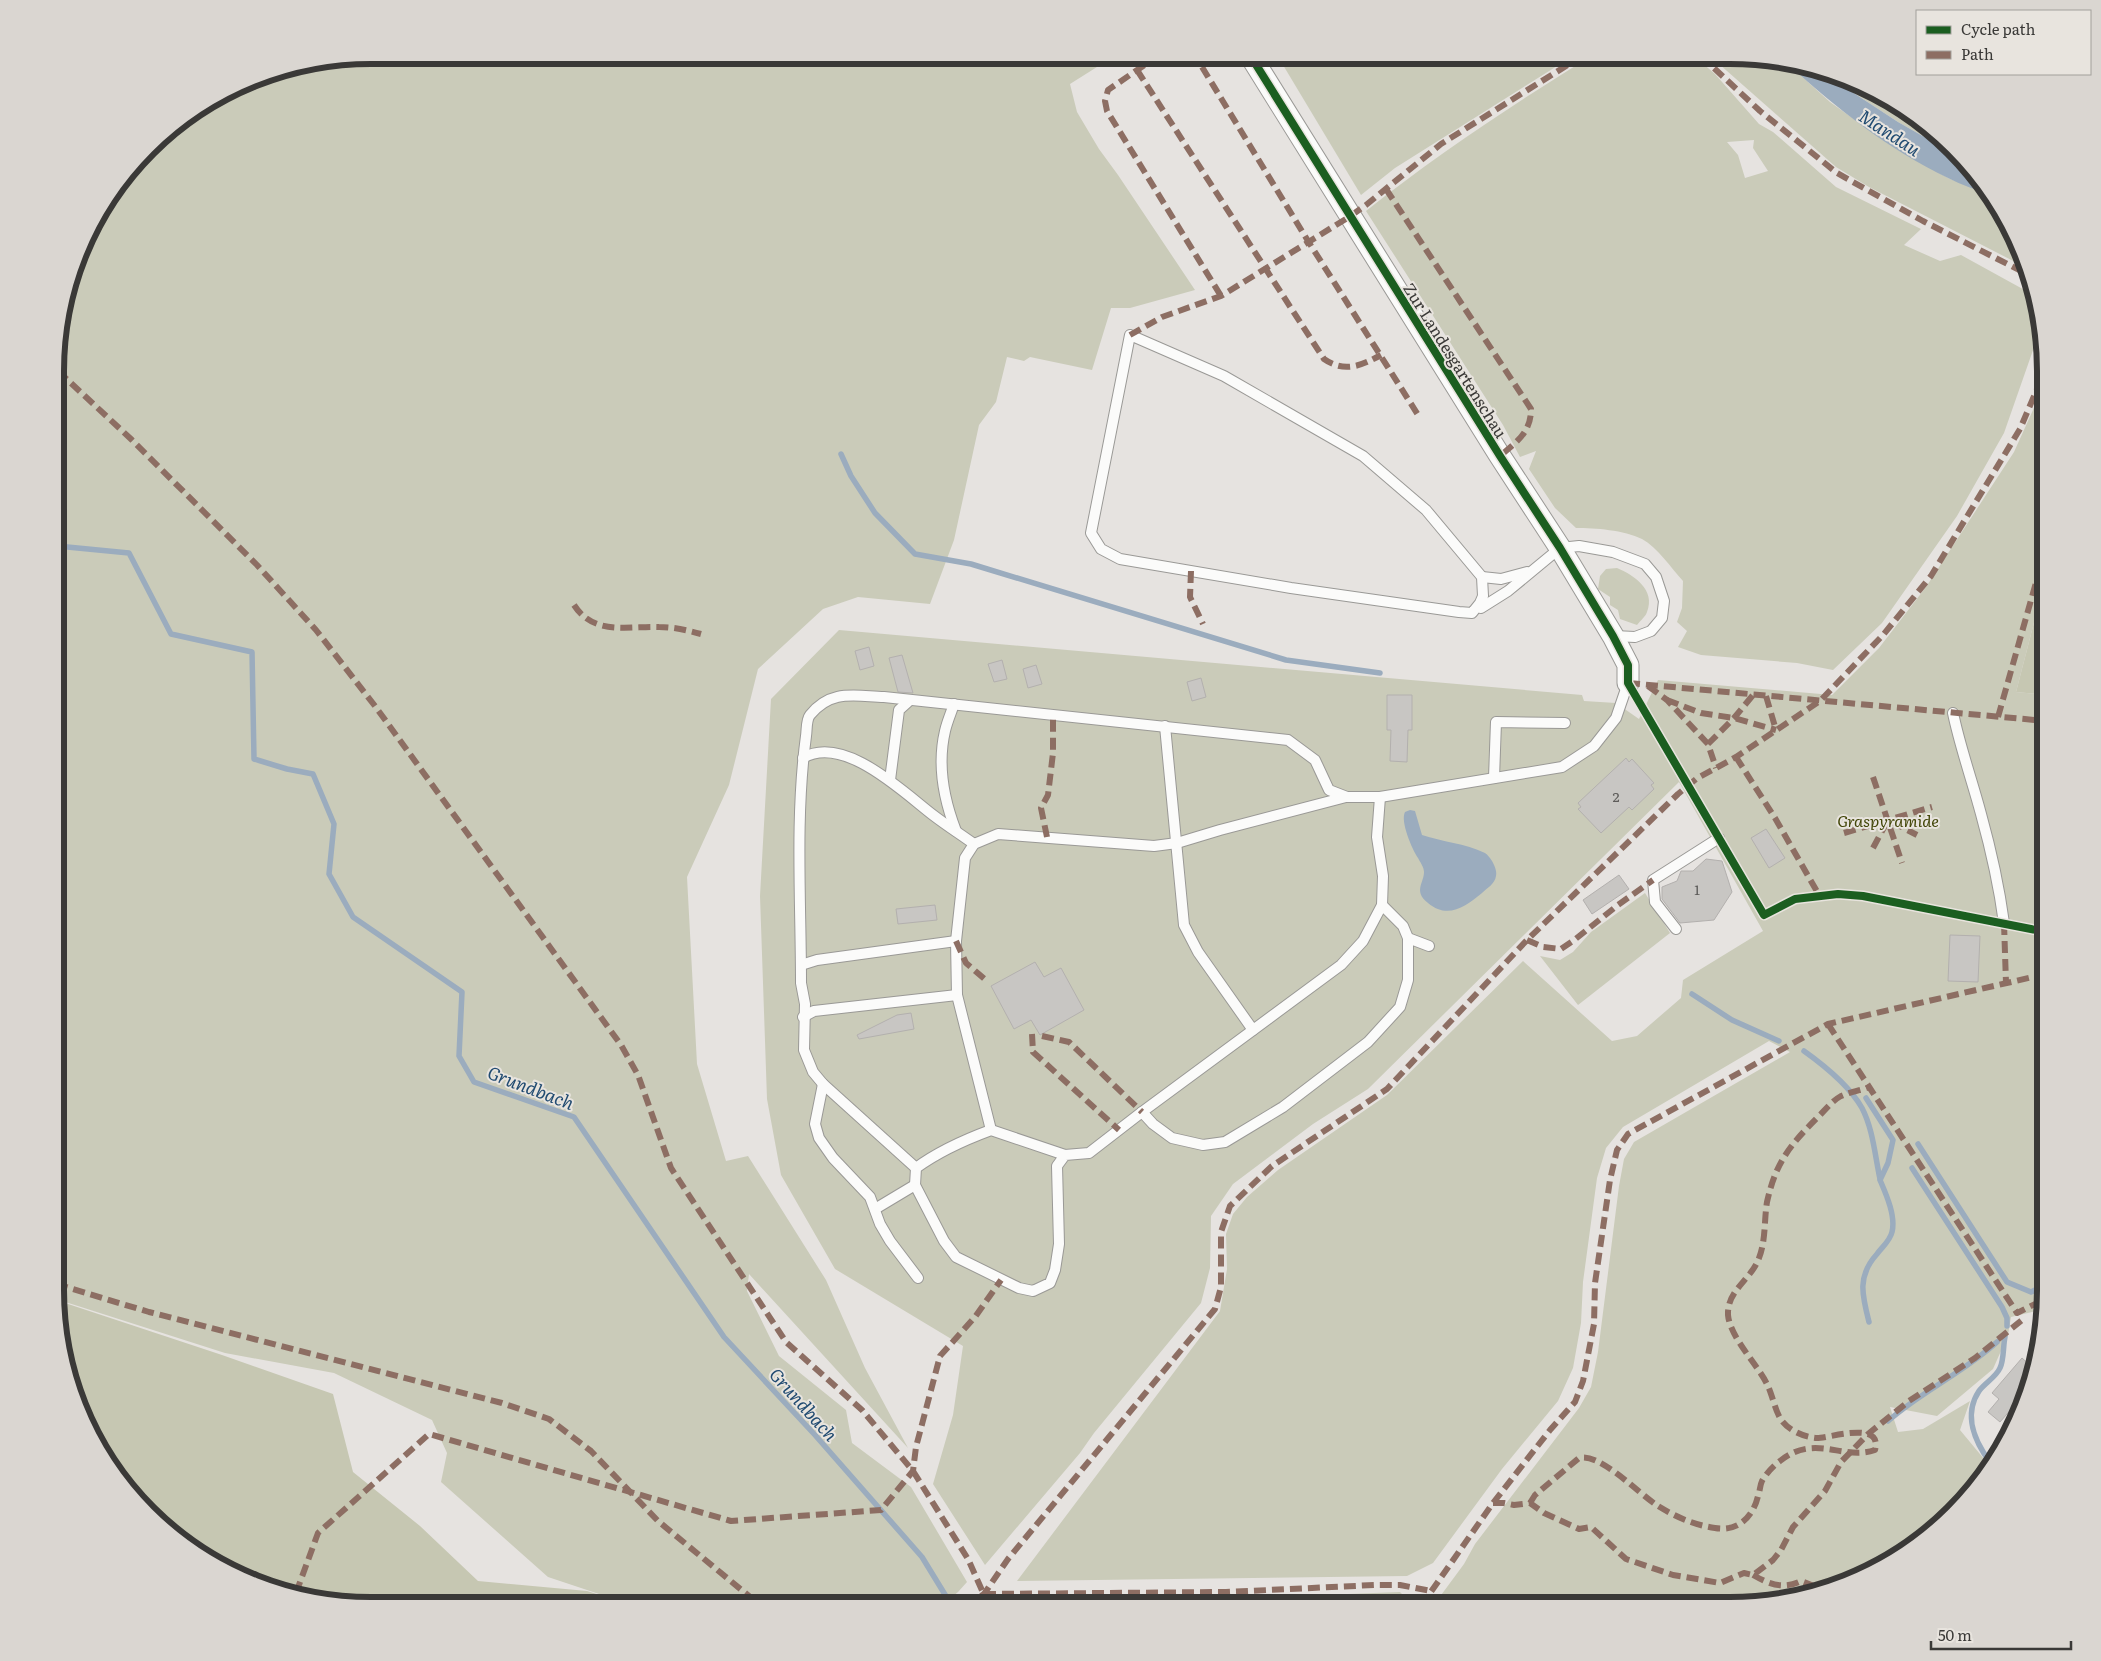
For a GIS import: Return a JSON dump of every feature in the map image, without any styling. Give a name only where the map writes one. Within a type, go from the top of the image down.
[{"type":"street","name":"Zur Landesgartenschau","points":[[1256,64],[1490,440],[1560,548],[1613,636],[1628,666],[1628,683]]},
{"type":"lane","points":[[1482,578],[1483,596],[1472,613],[1292,588],[1120,560],[1101,549],[1091,533],[1130,335],[1224,376],[1363,456],[1426,510],[1482,578],[1502,579],[1533,571]]},
{"type":"lane","points":[[1481,608],[1508,591],[1560,548],[1579,546],[1614,552],[1644,564],[1656,578],[1664,601],[1662,618],[1658,625],[1643,635],[1613,636]]},
{"type":"lane","points":[[991,1130],[957,995],[956,941],[965,858],[974,844],[998,834],[1154,846],[1177,843],[1347,797],[1380,797],[1562,767],[1594,746],[1616,718],[1628,683]]},
{"type":"lane","points":[[916,1168],[823,1084],[813,1072],[804,1050],[803,1017],[805,1004],[801,984],[799,829],[803,758],[808,716],[820,705],[836,695],[884,696],[1288,740],[1315,760],[1329,790],[1347,797]]},
{"type":"lane","points":[[890,780],[900,710],[910,700]]},
{"type":"lane","points":[[954,704],[945,731],[942,772],[947,807],[956,832]]},
{"type":"lane","points":[[1953,713],[1957,734],[1982,815],[1999,891],[2004,924]]},
{"type":"lane","points":[[1494,778],[1496,722],[1565,723]]},
{"type":"lane","points":[[1165,726],[1184,925],[1198,952],[1252,1030]]},
{"type":"lane","points":[[803,758],[812,753],[843,755],[890,780],[932,815],[974,844]]},
{"type":"lane","points":[[1065,1155],[1057,1166],[1059,1244],[1055,1270],[1050,1283],[1033,1291],[1013,1286],[956,1257],[944,1241],[915,1185],[916,1168],[930,1157],[991,1130],[1065,1155],[1089,1154],[1142,1112],[1341,965],[1363,941],[1382,905],[1384,876],[1377,837],[1380,797]]},
{"type":"lane","points":[[1676,929],[1655,902],[1653,880],[1719,838]]},
{"type":"lane","points":[[1142,1112],[1172,1138],[1203,1145],[1225,1142],[1283,1107],[1368,1042],[1400,1007],[1408,980],[1408,938],[1403,926],[1382,905]]},
{"type":"lane","points":[[1408,938],[1430,946]]},
{"type":"lane","points":[[801,965],[818,960],[956,941]]},
{"type":"lane","points":[[803,1017],[814,1010],[957,995]]},
{"type":"lane","points":[[823,1084],[814,1124],[819,1138],[833,1158],[870,1197],[876,1208],[880,1224],[890,1242],[918,1278]]},
{"type":"lane","points":[[876,1208],[915,1185]]},
{"type":"green space","points":[[350,64],[1102,64],[1070,84],[1077,112],[1099,149],[1195,290],[1130,308],[1111,308],[1092,370],[1030,357],[1024,361],[1007,357],[996,402],[979,425],[954,540],[930,604],[858,597],[823,609],[758,669],[729,785],[687,877],[697,1064],[726,1161],[748,1156],[826,1280],[865,1368],[908,1448],[749,1274],[747,1291],[779,1356],[846,1410],[852,1443],[911,1487],[967,1582],[952,1597],[608,1597],[548,1577],[441,1482],[447,1453],[432,1420],[334,1373],[225,1353],[64,1302],[64,350],[74,291],[80,272],[95,235],[115,200],[140,168],[168,140],[200,115],[253,87],[291,74],[330,66]]},
{"type":"green space","points":[[1282,64],[1560,64],[1395,168],[1361,195]]},
{"type":"green space","points":[[1578,64],[1703,64],[1715,74],[1759,124],[1773,132],[1836,187],[1921,229],[1904,245],[1940,261],[1961,255],[2027,291],[2036,341],[2004,433],[1957,516],[1882,623],[1833,670],[1797,663],[1701,655],[1678,647],[1687,631],[1677,622],[1682,608],[1683,581],[1659,553],[1642,539],[1600,529],[1576,528],[1555,508],[1529,469],[1536,451],[1520,457],[1503,425],[1366,211],[1505,111]],"holes":[[[1754,140],[1753,148],[1768,171],[1745,178],[1738,155],[1727,142]]]},
{"type":"green space","points":[[1719,64],[1751,64],[1796,71],[1830,102],[1886,142],[1948,178],[1979,190],[2006,235],[2018,263],[1869,187],[1836,167]]},
{"type":"green space","points":[[1841,85],[1866,95],[1901,115],[1937,144],[1898,122]]},
{"type":"green space","name":"Graspyramide","points":[[2037,401],[2037,611],[2016,692],[2037,694],[2037,1312],[2011,1317],[2008,1335],[1993,1369],[1937,1416],[1890,1407],[1898,1432],[1923,1429],[1970,1401],[1960,1430],[1986,1461],[1961,1493],[1917,1534],[1901,1546],[1866,1566],[1810,1587],[1771,1595],[1751,1597],[1440,1597],[1464,1564],[1475,1544],[1579,1408],[1591,1387],[1598,1352],[1619,1186],[1624,1159],[1634,1142],[1790,1052],[1769,1041],[1623,1127],[1606,1148],[1597,1178],[1583,1282],[1581,1323],[1573,1368],[1558,1401],[1502,1469],[1433,1563],[1407,1576],[1017,1581],[1220,1311],[1227,1269],[1226,1234],[1233,1214],[1247,1197],[1278,1170],[1387,1095],[1523,961],[1612,1041],[1637,1036],[1681,998],[1683,980],[1763,931],[1679,782],[1368,1089],[1313,1124],[1233,1184],[1211,1216],[1210,1268],[1201,1303],[1094,1433],[1080,1453],[985,1565],[933,1484],[953,1415],[963,1346],[835,1269],[781,1175],[767,1099],[760,896],[771,699],[839,630],[1582,695],[1584,701],[1616,703],[1639,719],[1658,680],[1832,695],[1879,648],[1926,587],[2014,452]]},
{"type":"green space","points":[[1617,568],[1636,579],[1646,590],[1649,604],[1646,614],[1637,625],[1620,619],[1618,610],[1610,605],[1610,597],[1598,589],[1600,576],[1606,569]]},
{"type":"green space","points":[[2037,611],[2037,694],[2016,692]]},
{"type":"green space","points":[[1645,893],[1670,933],[1578,1005],[1540,956],[1560,960],[1573,952],[1591,932]]},
{"type":"green space","points":[[64,1303],[333,1394],[353,1472],[420,1526],[478,1581],[587,1591],[606,1597],[350,1597],[291,1587],[235,1566],[200,1546],[168,1521],[140,1493],[115,1461],[95,1426],[80,1389],[66,1331]]},
{"type":"green space","points":[[1400,1592],[1405,1597],[1267,1597]]},
{"type":"water","name":"Mandau","points":[[1796,71],[1841,85],[1898,122],[1937,144],[1961,168],[1979,191],[1948,178],[1905,155],[1864,127]]},
{"type":"water","points":[[1415,811],[1422,835],[1470,847],[1485,853],[1496,870],[1495,879],[1492,884],[1470,902],[1450,911],[1435,908],[1428,903],[1420,891],[1424,876],[1423,868],[1405,828],[1405,812]]},
{"type":"building","points":[[869,647],[874,666],[860,670],[855,651]]},
{"type":"building","points":[[902,655],[913,693],[898,692],[889,658]]},
{"type":"building","points":[[1002,660],[1007,679],[994,682],[988,664]]},
{"type":"building","points":[[1036,665],[1042,684],[1028,688],[1023,669]]},
{"type":"building","points":[[1201,678],[1206,697],[1192,701],[1187,682]]},
{"type":"building","points":[[1387,695],[1412,695],[1412,730],[1408,730],[1407,762],[1390,761],[1391,730],[1387,730]]},
{"type":"building","points":[[1626,758],[1629,762],[1632,759],[1654,783],[1651,785],[1654,789],[1632,810],[1629,807],[1601,833],[1578,809],[1581,807],[1578,803]]},
{"type":"building","points":[[1766,829],[1785,858],[1769,868],[1751,838]]},
{"type":"building","points":[[1706,859],[1722,861],[1732,892],[1714,920],[1680,923],[1662,899],[1662,887],[1677,881],[1681,871],[1693,871]]},
{"type":"building","points":[[1619,875],[1629,889],[1592,914],[1583,900]]},
{"type":"building","points":[[935,905],[937,920],[898,924],[896,909]]},
{"type":"building","points":[[1950,935],[1980,936],[1978,982],[1948,981]]},
{"type":"building","points":[[1035,962],[1044,977],[1061,968],[1084,1010],[1040,1035],[1031,1020],[1014,1029],[991,986]]},
{"type":"building","points":[[911,1013],[914,1029],[859,1039],[857,1035],[897,1015]]},
{"type":"building","points":[[2022,1358],[2028,1364],[2015,1404],[2000,1422],[1988,1412],[1999,1399],[1992,1393]]},
{"type":"waterway","points":[[841,454],[851,476],[875,513],[915,554],[971,564],[1286,660],[1380,673]]},
{"type":"waterway","name":"Grundbach","points":[[64,547],[129,553],[171,634],[252,652],[254,759],[287,769],[313,774],[334,824],[329,874],[353,917],[462,992],[459,1056],[474,1082],[574,1117],[724,1337],[815,1435],[922,1557],[946,1597]]},
{"type":"waterway","points":[[1692,994],[1732,1020],[1779,1041]]},
{"type":"waterway","points":[[1804,1051],[1843,1084],[1862,1108],[1871,1134],[1880,1179]]},
{"type":"waterway","points":[[1866,1098],[1893,1140],[1888,1163],[1880,1180],[1890,1205],[1893,1226],[1890,1238],[1866,1270],[1863,1294],[1869,1322]]},
{"type":"waterway","points":[[1918,1144],[2007,1282],[2031,1292],[2037,1289]]},
{"type":"waterway","points":[[1912,1168],[2002,1307],[2007,1318],[2007,1326]]},
{"type":"waterway","points":[[1988,1458],[1980,1446],[1973,1428],[1971,1419],[1972,1409],[1979,1391],[2000,1368],[2005,1337]]},
{"type":"waterway","points":[[1888,1421],[1997,1342]]},
{"type":"marked path","points":[[1146,64],[1108,90],[1105,101],[1107,111],[1221,296]]},
{"type":"marked path","points":[[1200,64],[1308,241],[1420,418]]},
{"type":"marked path","points":[[1130,335],[1162,317],[1221,296],[1349,217],[1441,144],[1569,64]]},
{"type":"marked path","points":[[1710,64],[1760,111],[1837,173],[1923,221],[2021,271]]},
{"type":"marked path","points":[[1137,70],[1324,359],[1346,367],[1359,365],[1381,355]]},
{"type":"marked path","points":[[1386,189],[1531,409],[1525,431],[1500,456]]},
{"type":"marked path","points":[[64,377],[132,440],[257,565],[316,630],[375,706],[621,1045],[638,1075],[671,1168],[786,1342],[862,1410],[913,1471],[968,1559],[985,1597]]},
{"type":"marked path","points":[[980,1597],[984,1594],[1008,1559],[1215,1309],[1221,1287],[1221,1232],[1230,1206],[1272,1166],[1387,1089],[1527,940],[1678,794],[1696,779],[1736,757],[1820,701],[1883,635],[1931,576],[2020,429],[2037,389]]},
{"type":"marked path","points":[[1191,571],[1190,597],[1203,624]]},
{"type":"marked path","points":[[1998,717],[2037,579]]},
{"type":"marked path","points":[[574,605],[582,615],[602,625],[624,628],[670,628],[701,634]]},
{"type":"marked path","points":[[1628,683],[2037,720]]},
{"type":"marked path","points":[[1648,686],[1667,700],[1708,744],[1716,768]]},
{"type":"marked path","points":[[1708,744],[1734,718],[1753,695]]},
{"type":"marked path","points":[[1766,696],[1776,730]]},
{"type":"marked path","points":[[1667,700],[1701,713],[1734,718],[1776,730]]},
{"type":"marked path","points":[[1047,837],[1041,808],[1048,795],[1053,753],[1053,715]]},
{"type":"marked path","points":[[1736,757],[1775,818],[1819,895],[1822,895]]},
{"type":"marked path","points":[[1873,777],[1902,863]]},
{"type":"marked path","points":[[1844,833],[1932,807]]},
{"type":"marked path","points":[[1873,848],[1888,820],[1917,835]]},
{"type":"marked path","points":[[1527,940],[1543,947],[1561,949],[1653,880]]},
{"type":"marked path","points":[[2004,923],[2006,983]]},
{"type":"marked path","points":[[956,941],[966,963],[988,982]]},
{"type":"marked path","points":[[1427,1597],[1493,1503],[1550,1430],[1575,1402],[1583,1381],[1594,1324],[1595,1283],[1610,1180],[1617,1150],[1628,1134],[1828,1024],[2037,976]]},
{"type":"marked path","points":[[1828,1024],[2017,1313],[2037,1303]]},
{"type":"marked path","points":[[1032,1034],[1033,1052],[1119,1130]]},
{"type":"marked path","points":[[1042,1036],[1069,1042],[1142,1112]]},
{"type":"marked path","points":[[1530,1503],[1535,1495],[1579,1458],[1588,1458],[1598,1461],[1620,1476],[1650,1501],[1678,1517],[1707,1527],[1731,1528],[1748,1516],[1756,1504],[1761,1483],[1768,1473],[1777,1463],[1793,1453],[1817,1448],[1851,1452],[1875,1450],[1875,1441],[1871,1435],[1864,1433],[1817,1438],[1800,1434],[1786,1425],[1777,1412],[1763,1376],[1734,1332],[1728,1315],[1731,1299],[1751,1273],[1759,1258],[1763,1244],[1767,1202],[1775,1175],[1786,1154],[1800,1135],[1835,1100],[1841,1096],[1870,1087]]},
{"type":"marked path","points":[[298,1588],[318,1533],[429,1434],[731,1521],[881,1510],[913,1471],[916,1447],[940,1356],[975,1317],[1001,1280]]},
{"type":"marked path","points":[[64,1286],[149,1312],[502,1403],[549,1419],[591,1451],[658,1521],[750,1597]]},
{"type":"marked path","points":[[1493,1503],[1514,1505],[1530,1503],[1544,1513],[1579,1529],[1591,1527],[1626,1559],[1673,1575],[1720,1583],[1744,1573],[1753,1575],[1773,1560],[1781,1550],[1793,1527],[1825,1491],[1841,1462],[1868,1434],[1909,1401],[1975,1358],[2022,1320]]},
{"type":"marked path","points":[[1753,1575],[1776,1585],[1788,1585],[1801,1581],[1814,1586]]},
{"type":"marked path","points":[[984,1594],[1226,1592],[1375,1585],[1400,1585],[1431,1591]]},
{"type":"cycle path","points":[[1256,64],[1500,456],[1560,548],[1613,636],[1628,665],[1628,683],[1764,915],[1795,899],[1838,894],[1863,896],[2037,930]]}]
